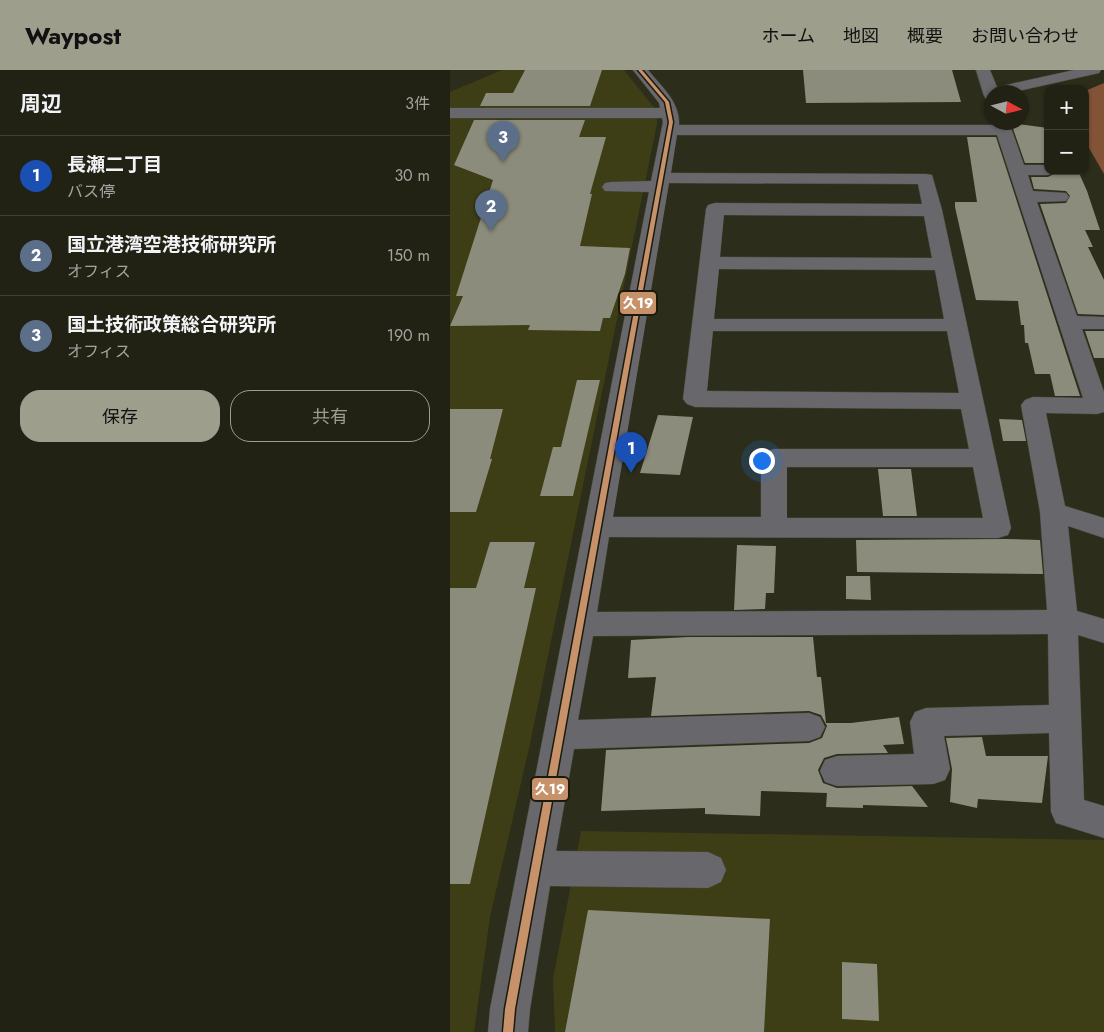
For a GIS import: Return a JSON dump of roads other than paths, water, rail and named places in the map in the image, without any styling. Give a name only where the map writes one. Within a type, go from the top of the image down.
[{"type":"street","points":[[508,1032],[510,1009],[670,121],[667,102],[640,70]]},
{"type":"street","points":[[983,70],[989,85]]},
{"type":"street","points":[[1029,85],[1094,70]]},
{"type":"street","points":[[450,113],[670,121],[984,126]]},
{"type":"street","points":[[1003,130],[1100,417],[1033,406],[1053,512],[1063,622],[1068,812],[1104,822]]},
{"type":"street","points":[[1017,170],[1044,170]]},
{"type":"street","points":[[598,527],[998,528],[942,264],[926,178],[660,182],[612,187]]},
{"type":"street","points":[[1026,196],[1060,197]]},
{"type":"street","points":[[933,210],[715,209],[695,399],[972,401]]},
{"type":"street","points":[[709,263],[942,264]]},
{"type":"street","points":[[1069,322],[1104,323]]},
{"type":"street","points":[[702,325],[955,325]]},
{"type":"street","points":[[774,527],[774,458],[983,458]]},
{"type":"street","points":[[1053,512],[1104,528]]},
{"type":"street","points":[[580,624],[1063,622],[1081,623],[1104,631]]},
{"type":"street","points":[[837,771],[933,769],[926,722],[1065,719]]},
{"type":"street","points":[[560,735],[809,727]]},
{"type":"street","points":[[536,868],[708,870]]},
{"type":"place","name":"国土技術政策総合研究所","points":[[503,162]]},
{"type":"place","name":"国立港湾空港技術研究所","points":[[491,231]]},
{"type":"place","name":"長瀬二丁目","points":[[631,473]]}]
